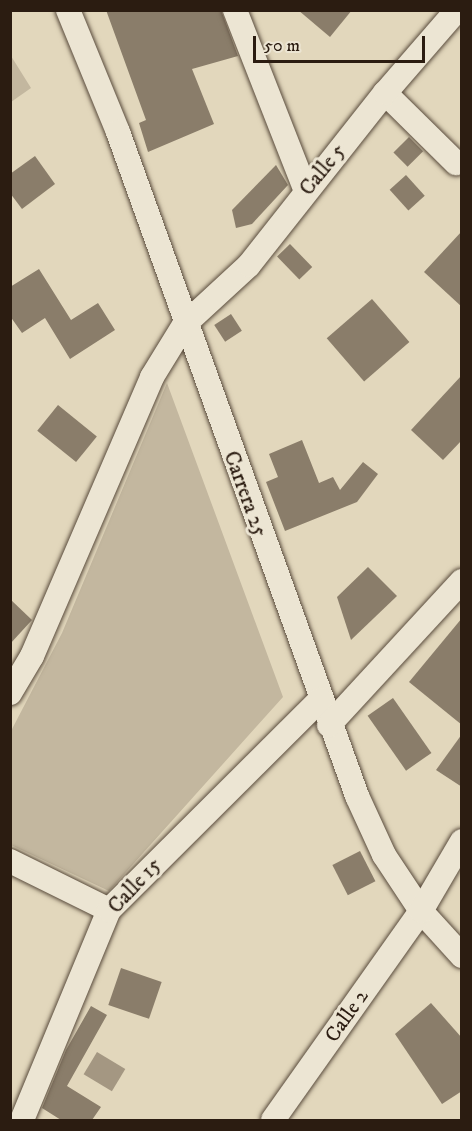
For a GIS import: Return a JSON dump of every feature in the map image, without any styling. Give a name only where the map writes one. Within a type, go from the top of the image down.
[{"type":"street","name":"Carrera 25","points":[[68,10],[118,132],[184,324],[329,725],[384,855],[421,910],[462,956]]},
{"type":"street","points":[[235,10],[306,191]]},
{"type":"street","name":"Calle 5","points":[[10,693],[32,656],[152,377],[184,324],[249,265],[448,14]]},
{"type":"street","points":[[385,93],[456,162]]},
{"type":"street","points":[[329,725],[462,581]]},
{"type":"street","name":"Calle 15","points":[[22,1120],[109,910],[320,700]]},
{"type":"street","name":"Calle 2","points":[[273,1120],[421,910],[462,841]]},
{"type":"street","points":[[10,861],[109,910]]},
{"type":"shaded area","points":[[11,56],[31,88],[10,102]]},
{"type":"shaded area","points":[[167,383],[283,697],[109,891],[11,845],[11,731],[62,633]]},
{"type":"shaded area","points":[[97,1052],[125,1069],[112,1091],[84,1074]]},
{"type":"building","points":[[106,10],[221,10],[238,56],[192,69],[214,124],[148,152],[139,123],[146,120]]},
{"type":"building","points":[[298,10],[352,10],[330,37]]},
{"type":"building","points":[[409,137],[423,151],[408,167],[393,153]]},
{"type":"building","points":[[35,156],[55,184],[22,209],[10,193],[10,174]]},
{"type":"building","points":[[276,165],[288,185],[252,224],[236,228],[232,210]]},
{"type":"building","points":[[406,175],[425,196],[408,211],[390,190]]},
{"type":"building","points":[[462,231],[462,307],[424,272]]},
{"type":"building","points":[[290,244],[312,267],[299,280],[277,257]]},
{"type":"building","points":[[39,269],[71,320],[98,303],[115,330],[70,359],[45,318],[22,333],[10,316],[10,287]]},
{"type":"building","points":[[372,299],[409,342],[364,381],[327,338]]},
{"type":"building","points":[[231,314],[242,331],[225,342],[214,325]]},
{"type":"building","points":[[462,375],[462,440],[443,460],[411,430]]},
{"type":"building","points":[[58,405],[97,436],[76,462],[37,431]]},
{"type":"building","points":[[302,440],[319,483],[333,477],[340,490],[363,462],[378,474],[357,502],[285,531],[266,482],[278,477],[269,454]]},
{"type":"building","points":[[368,567],[397,596],[351,640],[337,597]]},
{"type":"building","points":[[10,599],[32,620],[10,644]]},
{"type":"building","points":[[462,618],[462,725],[409,682]]},
{"type":"building","points":[[393,698],[431,753],[406,771],[368,716]]},
{"type":"building","points":[[462,734],[462,787],[436,770]]},
{"type":"building","points":[[360,851],[375,881],[348,895],[332,865]]},
{"type":"building","points":[[121,968],[162,982],[149,1019],[108,1005]]},
{"type":"building","points":[[431,1003],[462,1038],[462,1091],[442,1104],[395,1034]]},
{"type":"building","points":[[91,1006],[107,1015],[67,1086],[101,1107],[92,1120],[61,1120],[42,1108],[66,1050]]}]
